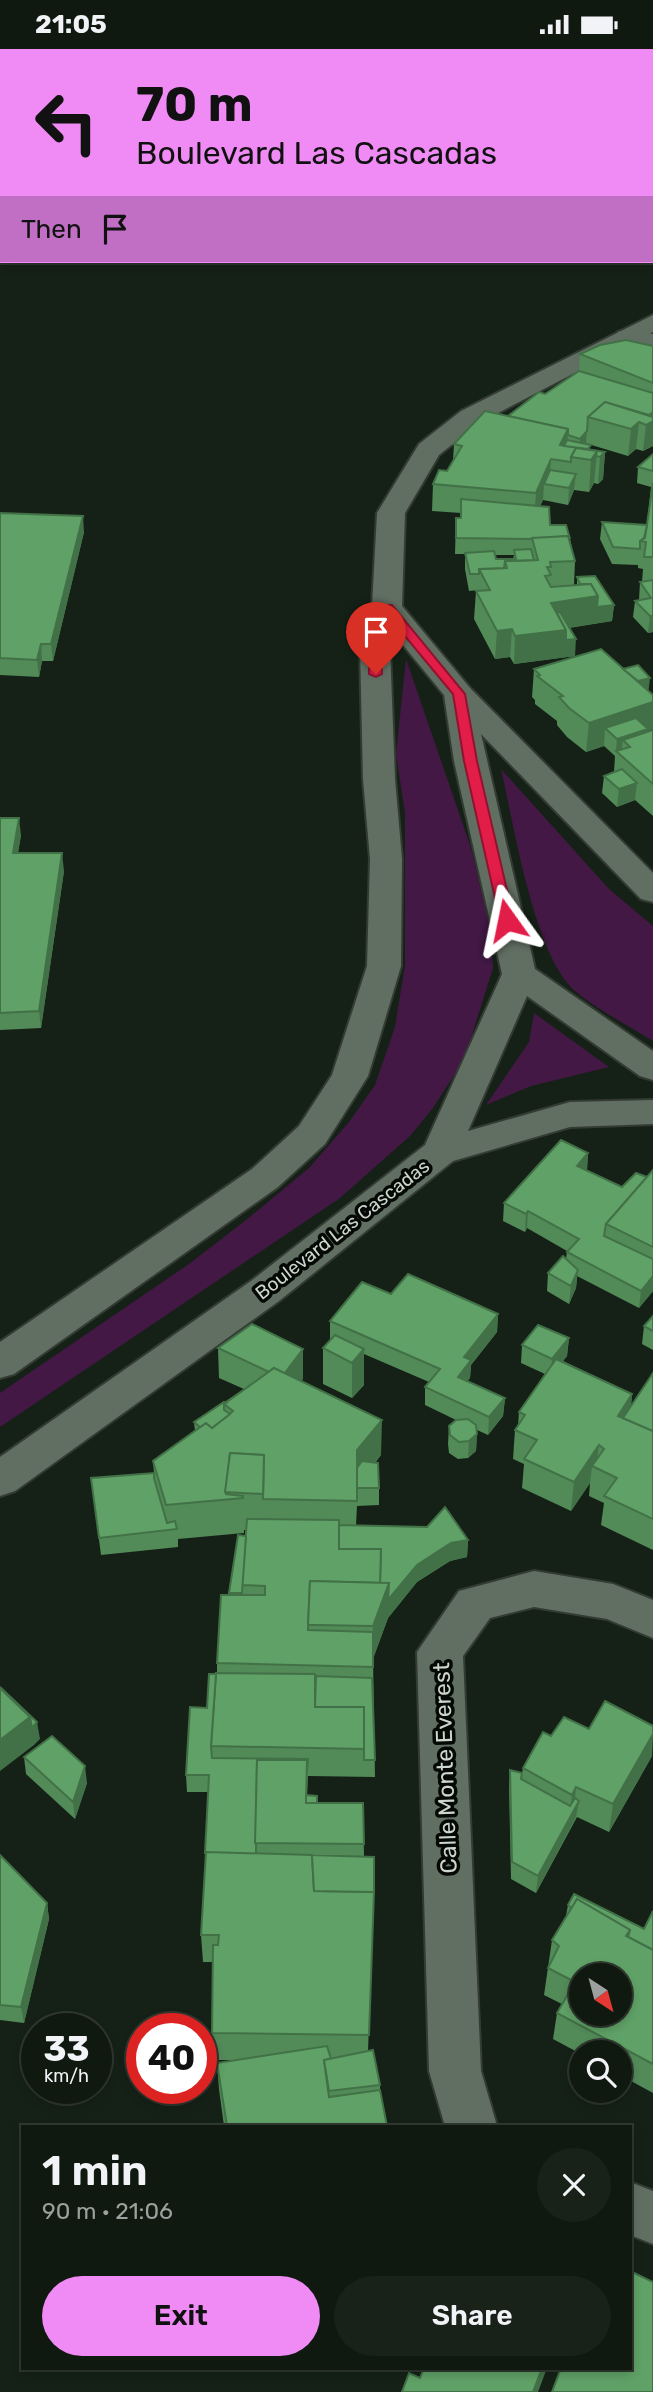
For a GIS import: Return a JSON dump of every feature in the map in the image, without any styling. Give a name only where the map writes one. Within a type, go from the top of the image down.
[{"type":"street","points":[[0,1363],[265,1178],[312,1135],[350,1076],[384,966],[386,859],[379,779],[375,647],[387,607],[391,513],[428,450],[470,417],[640,339],[653,322]]},
{"type":"street","points":[[387,607],[459,694],[653,892]]},
{"type":"street","points":[[459,694],[470,761],[519,974],[653,1068]]},
{"type":"street","name":"Boulevard Las Cascadas","points":[[0,1479],[265,1291],[440,1152],[519,974]]},
{"type":"street","points":[[440,1152],[570,1115],[653,1112]]},
{"type":"street","name":"Calle Monte Everest","points":[[471,2125],[455,2071],[440,1651],[475,1604],[534,1589],[613,1602],[653,1621]]},
{"type":"street","points":[[632,2209],[653,2218]]},
{"type":"shaded area","points":[[406,659],[471,848],[490,928],[493,968],[464,1060],[433,1108],[410,1136],[340,1198],[0,1427],[0,1393],[189,1264],[246,1220],[309,1168],[349,1122],[375,1085],[395,1027],[405,965],[405,813],[396,754]]},
{"type":"shaded area","points":[[501,769],[609,889],[653,926],[653,1041],[585,999],[568,984],[555,965],[534,912]]},
{"type":"shaded area","points":[[534,1013],[609,1067],[531,1086],[486,1105],[529,1042]]},
{"type":"building","points":[[626,340],[653,346],[653,383],[580,354],[600,345]]},
{"type":"building","points":[[579,371],[653,393],[653,412],[649,415],[605,402],[588,417],[587,431],[580,439],[568,435],[568,429],[508,416],[539,392],[545,394]]},
{"type":"building","points":[[605,402],[653,417],[653,421],[646,425],[639,422],[631,429],[588,417]]},
{"type":"building","points":[[485,411],[568,429],[560,445],[605,452],[600,457],[596,456],[597,451],[576,448],[571,462],[551,459],[536,493],[433,484],[439,470],[447,471],[462,446],[454,444]]},
{"type":"building","points":[[567,440],[591,445],[588,449],[564,446]]},
{"type":"building","points":[[576,448],[597,451],[591,460],[571,457]]},
{"type":"building","points":[[653,454],[653,471],[638,467]]},
{"type":"building","points":[[550,470],[576,474],[569,488],[544,484]]},
{"type":"building","points":[[653,483],[653,557],[644,557],[646,542],[640,541],[645,538]]},
{"type":"building","points":[[461,499],[549,507],[550,525],[566,525],[570,539],[568,536],[532,539],[456,538],[456,518],[461,518]]},
{"type":"building","points":[[0,513],[83,516],[51,644],[41,644],[37,660],[0,658]]},
{"type":"building","points":[[602,522],[647,525],[644,538],[640,541],[640,549],[613,547]]},
{"type":"building","points":[[568,536],[575,561],[550,562],[551,567],[547,567],[551,575],[545,576],[551,587],[591,584],[598,596],[551,603],[566,630],[515,636],[512,629],[497,631],[476,591],[490,590],[479,569],[507,568],[505,561],[538,560],[532,538]]},
{"type":"building","points":[[531,549],[534,560],[505,561],[504,568],[479,569],[479,574],[470,574],[465,553],[494,551],[496,559],[516,559],[514,550]]},
{"type":"building","points":[[595,576],[614,605],[597,607],[598,596],[591,584],[580,584],[577,577]]},
{"type":"building","points":[[653,580],[653,616],[650,616],[635,601],[651,598],[640,582]]},
{"type":"building","points":[[560,612],[576,639],[566,640],[566,630],[557,613]]},
{"type":"building","points":[[601,649],[653,695],[653,702],[589,723],[569,708],[559,697],[563,696],[537,676],[540,675],[534,669]]},
{"type":"building","points":[[638,665],[650,678],[638,681],[623,669]]},
{"type":"building","points":[[636,718],[648,729],[617,739],[605,728]]},
{"type":"building","points":[[653,730],[653,784],[616,751],[630,747],[623,740]]},
{"type":"building","points":[[622,769],[637,783],[619,789],[604,776]]},
{"type":"building","points":[[0,818],[19,818],[13,853],[62,853],[39,1011],[0,1013]]},
{"type":"building","points":[[561,1140],[588,1153],[577,1166],[622,1187],[636,1173],[647,1177],[606,1224],[604,1236],[653,1259],[653,1276],[641,1291],[567,1252],[579,1239],[528,1211],[526,1214],[504,1203]]},
{"type":"building","points":[[653,1170],[653,1247],[606,1224]]},
{"type":"building","points":[[563,1256],[578,1270],[571,1286],[548,1273]]},
{"type":"building","points":[[408,1274],[498,1314],[464,1357],[471,1360],[458,1377],[505,1398],[489,1417],[425,1387],[440,1369],[330,1321],[362,1282],[391,1294]]},
{"type":"building","points":[[653,1316],[653,1331],[644,1326]]},
{"type":"building","points":[[252,1324],[303,1349],[284,1374],[274,1368],[269,1372],[218,1348]]},
{"type":"building","points":[[538,1325],[569,1338],[552,1359],[522,1345]]},
{"type":"building","points":[[335,1335],[364,1349],[352,1363],[323,1348]]},
{"type":"building","points":[[556,1359],[632,1394],[618,1416],[653,1431],[653,1519],[604,1496],[617,1478],[592,1466],[604,1449],[599,1445],[574,1482],[524,1459],[537,1440],[515,1430],[525,1415],[519,1412]]},
{"type":"building","points":[[274,1368],[382,1420],[357,1450],[357,1501],[263,1499],[264,1455],[230,1453],[226,1494],[243,1498],[166,1505],[153,1461],[206,1423],[212,1428],[233,1411],[224,1404]]},
{"type":"building","points":[[653,1373],[653,1431],[623,1418]]},
{"type":"building","points":[[224,1402],[224,1410],[230,1414],[212,1428],[206,1423],[200,1427],[194,1422]]},
{"type":"building","points":[[468,1419],[476,1425],[477,1434],[469,1441],[459,1442],[450,1435],[449,1426],[456,1420]]},
{"type":"building","points":[[230,1453],[264,1455],[263,1494],[225,1492]]},
{"type":"building","points":[[362,1461],[378,1463],[379,1488],[357,1488],[357,1468]]},
{"type":"building","points":[[154,1473],[167,1523],[175,1521],[177,1529],[99,1538],[91,1478]]},
{"type":"building","points":[[445,1507],[468,1540],[451,1543],[417,1565],[388,1600],[389,1583],[380,1583],[381,1549],[339,1549],[339,1525],[427,1527]]},
{"type":"building","points":[[247,1519],[339,1520],[339,1549],[381,1549],[380,1583],[310,1581],[308,1630],[373,1632],[373,1667],[217,1663],[221,1595],[265,1595],[265,1586],[242,1585]]},
{"type":"building","points":[[238,1535],[246,1536],[242,1593],[229,1593]]},
{"type":"building","points":[[310,1581],[389,1583],[373,1626],[308,1625]]},
{"type":"building","points":[[216,1673],[315,1674],[315,1707],[364,1707],[364,1749],[211,1746]]},
{"type":"building","points":[[209,1674],[216,1674],[212,1758],[308,1759],[307,1771],[307,1760],[257,1760],[256,1854],[205,1853],[209,1775],[186,1775],[190,1707],[207,1708]]},
{"type":"building","points":[[316,1676],[372,1678],[375,1760],[364,1760],[364,1707],[315,1707]]},
{"type":"building","points":[[0,1687],[37,1722],[32,1728],[30,1717]]},
{"type":"building","points":[[0,1688],[30,1717],[0,1740]]},
{"type":"building","points":[[605,1701],[653,1726],[653,1734],[613,1804],[576,1787],[572,1795],[523,1768],[543,1732],[551,1736],[564,1717],[589,1729]]},
{"type":"building","points":[[52,1736],[85,1766],[73,1802],[24,1757]]},
{"type":"building","points":[[257,1760],[307,1760],[306,1803],[363,1803],[364,1844],[255,1843]]},
{"type":"building","points":[[510,1770],[522,1773],[521,1779],[570,1806],[575,1798],[579,1801],[538,1876],[512,1862]]},
{"type":"building","points":[[306,1795],[317,1796],[317,1803],[306,1803]]},
{"type":"building","points":[[206,1852],[312,1855],[314,1891],[374,1892],[369,2035],[217,2033],[217,2013],[212,2013],[213,1945],[218,1945],[219,1935],[201,1935]]},
{"type":"building","points":[[0,1855],[47,1903],[21,2007],[0,2005]]},
{"type":"building","points":[[312,1855],[374,1857],[374,1892],[314,1891]]},
{"type":"building","points":[[574,1894],[644,1929],[653,1911],[653,1950],[628,1937],[630,1930],[577,1899],[572,1908],[568,1905]]},
{"type":"building","points":[[577,1899],[630,1930],[626,1936],[653,1950],[653,2064],[632,2053],[632,2040],[608,2040],[583,2027],[632,2027],[632,1963],[569,1963],[569,1979],[548,1968],[559,1946],[552,1940]]},
{"type":"building","points":[[569,1992],[569,2019],[557,2013]]},
{"type":"building","points":[[327,2046],[331,2059],[324,2060],[329,2097],[380,2090],[387,2125],[227,2125],[217,2063]]},
{"type":"building","points":[[373,2050],[380,2085],[329,2091],[324,2060]]},
{"type":"building","points":[[632,2272],[653,2282],[653,2392],[552,2392],[560,2370],[632,2370]]},
{"type":"building","points":[[423,2370],[541,2370],[533,2392],[402,2392],[409,2373],[420,2378]]},
{"type":"route","points":[[376,674],[375,647],[387,607],[459,694],[470,761],[507,920]]}]
